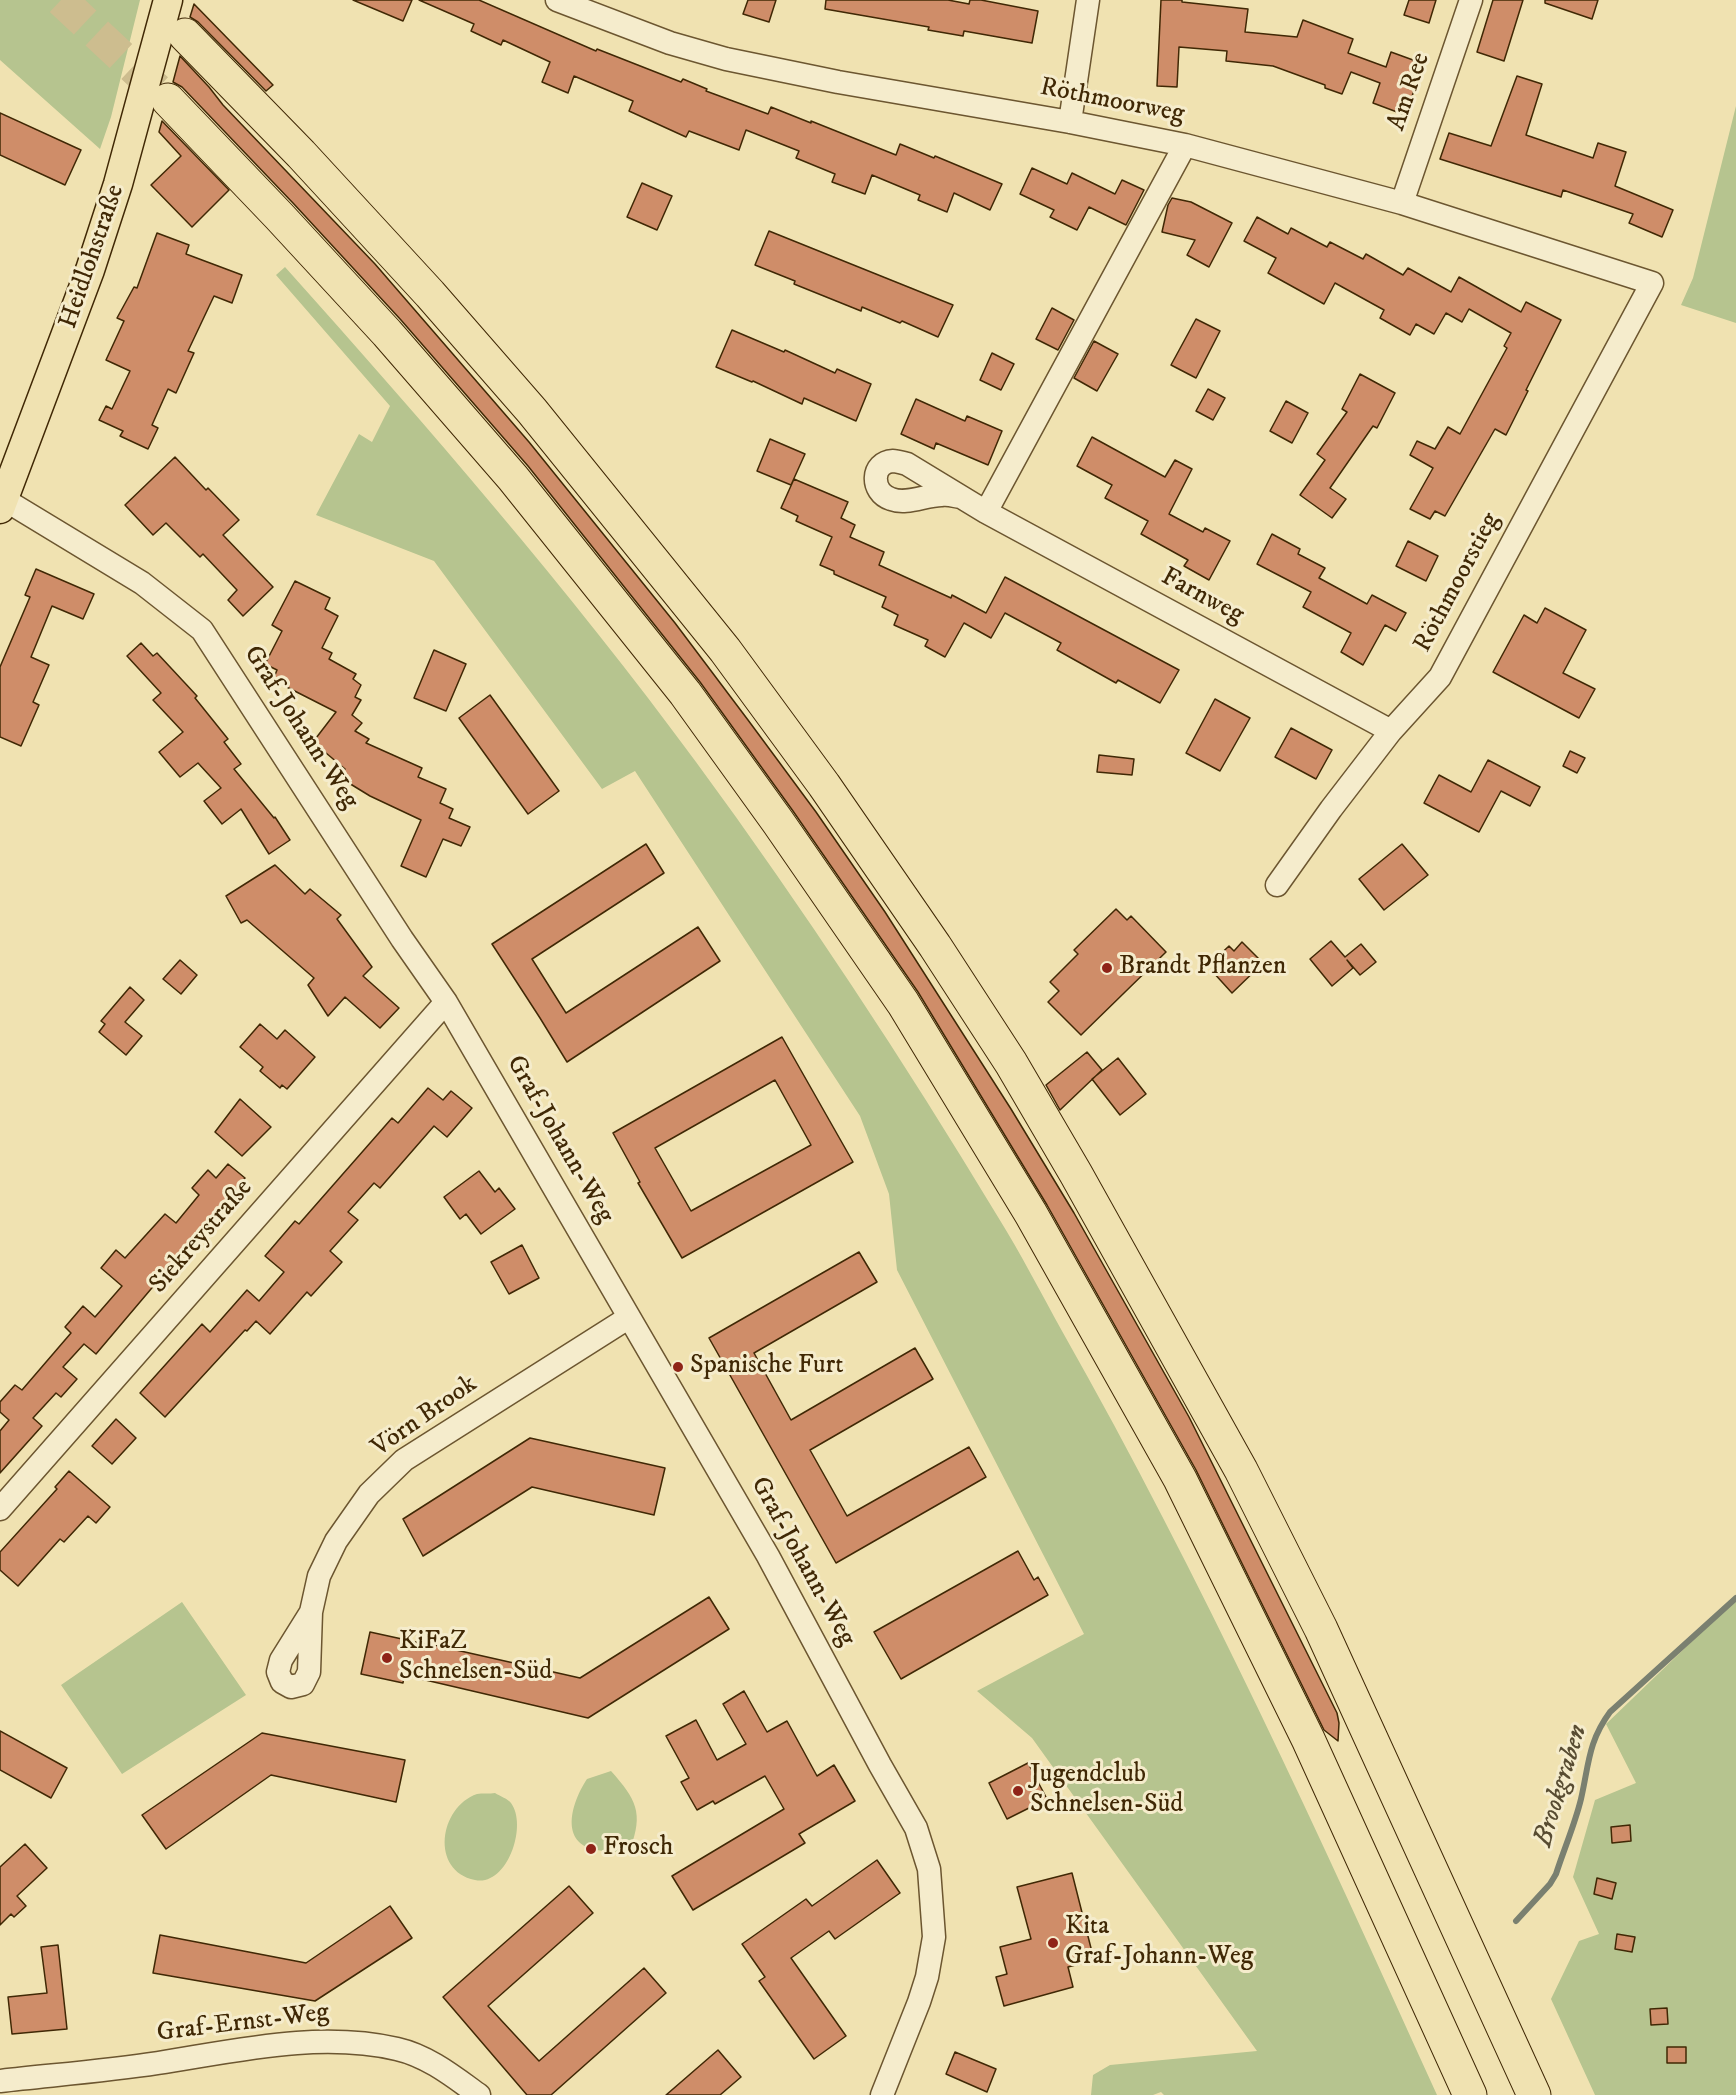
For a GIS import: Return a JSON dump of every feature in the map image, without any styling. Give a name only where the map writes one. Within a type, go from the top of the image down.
[{"type":"highway","points":[[185,35],[301,154],[430,294],[562,447],[737,666],[824,785],[935,946],[1011,1063],[1241,1470],[1326,1639],[1534,2095]]},
{"type":"highway","points":[[168,100],[387,333],[520,487],[685,693],[778,822],[903,1003],[1031,1214],[1180,1479],[1308,1739],[1470,2095]]},
{"type":"main road","name":"Heidlohstraße","points":[[1,502],[90,270],[127,153],[168,0]]},
{"type":"street","name":"Röthmoorweg","points":[[557,0],[670,43],[726,59],[838,82],[1070,122],[1185,145],[1402,203],[1652,283]]},
{"type":"street","points":[[1070,122],[1088,0]]},
{"type":"street","name":"Am Ree","points":[[1402,203],[1471,0]]},
{"type":"street","points":[[986,512],[1185,145]]},
{"type":"street","name":"Röthmoorstieg","points":[[1276,885],[1390,731],[1440,677],[1652,283]]},
{"type":"street","name":"Farnweg","points":[[960,497],[1390,731]]},
{"type":"street","name":"Graf-Johann-Weg","points":[[1,502],[142,583],[202,630],[402,939],[446,1002],[768,1556],[916,1828],[929,1869],[934,1936],[927,1977],[882,2095]]},
{"type":"street","name":"Siekreystraße","points":[[0,1509],[446,1002]]},
{"type":"street","name":"Vörn Brook","points":[[312,1612],[319,1576],[336,1541],[369,1494],[404,1460],[628,1318]]},
{"type":"street","name":"Graf-Ernst-Weg","points":[[0,2081],[152,2064],[280,2045],[343,2041],[398,2049],[433,2062],[479,2095]]},
{"type":"green space","points":[[0,0],[140,0],[111,117],[100,149],[0,60]]},
{"type":"green space","points":[[1736,106],[1736,323],[1681,305],[1693,278]]},
{"type":"green space","points":[[285,267],[496,510],[648,698],[776,873],[926,1101],[1015,1245],[1163,1518],[1258,1708],[1437,2095],[1164,2095],[1161,2092],[1153,2095],[1091,2095],[1093,2075],[1110,2065],[1257,2051],[1032,1738],[977,1691],[1084,1634],[897,1270],[889,1194],[860,1116],[635,771],[602,789],[434,561],[316,515],[359,434],[372,442],[390,406],[276,275]]},
{"type":"green space","points":[[1736,1599],[1736,2095],[1595,2095],[1551,1999],[1579,1941],[1599,1934],[1573,1877],[1595,1800],[1636,1783],[1606,1724]]},
{"type":"green space","points":[[182,1602],[246,1695],[122,1774],[61,1685]]},
{"type":"green space","points":[[611,1771],[632,1798],[637,1816],[630,1849],[618,1852],[585,1846],[577,1840],[572,1821],[576,1799],[587,1779]]},
{"type":"green space","points":[[495,1793],[510,1802],[516,1813],[516,1839],[505,1865],[497,1874],[486,1880],[475,1880],[461,1874],[451,1865],[446,1852],[445,1838],[454,1812],[464,1801],[477,1794]]},
{"type":"building","points":[[353,0],[412,0],[403,21]]},
{"type":"building","points":[[419,0],[479,0],[596,51],[597,49],[681,82],[683,79],[707,89],[706,91],[768,114],[771,107],[896,155],[900,144],[1002,184],[990,210],[954,193],[947,212],[918,200],[920,195],[872,175],[865,194],[832,182],[835,174],[796,158],[799,151],[746,130],[739,150],[689,131],[686,137],[629,111],[633,101],[574,76],[568,93],[542,82],[550,62],[503,40],[501,45],[471,31],[474,24]]},
{"type":"building","points":[[748,0],[776,0],[769,22],[743,14]]},
{"type":"building","points":[[826,0],[948,0],[969,4],[970,0],[981,0],[1038,11],[1032,43],[964,31],[963,36],[928,30],[929,27],[825,9]]},
{"type":"building","points":[[1161,0],[1182,0],[1182,2],[1248,9],[1245,32],[1297,37],[1303,20],[1353,39],[1348,53],[1386,67],[1391,52],[1424,64],[1405,115],[1373,103],[1380,83],[1351,72],[1342,94],[1325,88],[1325,85],[1273,66],[1226,61],[1227,51],[1179,47],[1177,87],[1157,86]]},
{"type":"building","points":[[1409,0],[1436,0],[1429,23],[1404,15]]},
{"type":"building","points":[[1493,0],[1523,0],[1504,61],[1477,52]]},
{"type":"building","points":[[1545,0],[1598,0],[1592,19],[1545,3]]},
{"type":"building","points":[[194,4],[273,85],[266,91],[198,22],[190,17]]},
{"type":"building","points":[[180,56],[223,105],[375,264],[529,442],[675,623],[816,812],[885,912],[1011,1109],[1074,1213],[1189,1417],[1337,1713],[1338,1741],[1324,1730],[1196,1470],[1047,1205],[918,992],[793,811],[700,682],[528,466],[401,320],[293,203],[182,87],[173,82]]},
{"type":"building","points":[[1517,76],[1542,84],[1526,135],[1593,158],[1598,143],[1626,152],[1615,186],[1673,210],[1662,237],[1629,223],[1633,214],[1563,190],[1561,197],[1440,159],[1449,133],[1491,146]]},
{"type":"building","points":[[0,113],[81,150],[65,185],[0,155]]},
{"type":"building","points":[[162,121],[229,190],[192,227],[151,185],[181,156],[159,132]]},
{"type":"building","points":[[1032,168],[1067,184],[1072,173],[1115,194],[1122,180],[1144,190],[1126,225],[1089,207],[1077,230],[1050,217],[1054,210],[1020,194]]},
{"type":"building","points":[[642,183],[672,196],[657,230],[627,217]]},
{"type":"building","points":[[1172,198],[1191,202],[1232,223],[1209,267],[1187,255],[1195,240],[1162,232],[1168,205]]},
{"type":"building","points":[[1257,217],[1288,234],[1291,228],[1327,247],[1330,242],[1363,259],[1366,254],[1403,275],[1408,268],[1451,292],[1459,277],[1521,312],[1526,302],[1561,320],[1506,435],[1495,429],[1445,516],[1435,511],[1430,519],[1410,509],[1433,468],[1410,455],[1417,441],[1435,449],[1448,427],[1460,434],[1507,348],[1504,346],[1511,333],[1469,309],[1462,322],[1446,313],[1434,334],[1416,324],[1410,335],[1380,318],[1384,310],[1335,283],[1324,304],[1268,273],[1276,258],[1244,241]]},
{"type":"building","points":[[769,231],[953,305],[938,337],[862,307],[861,311],[794,284],[795,281],[755,265]]},
{"type":"building","points":[[157,233],[189,245],[186,254],[242,275],[232,303],[214,296],[188,351],[194,353],[176,393],[168,389],[152,425],[158,428],[148,449],[120,436],[123,431],[99,420],[106,406],[112,409],[130,371],[106,360],[124,321],[117,318],[134,287],[137,288]]},
{"type":"building","points":[[1052,308],[1074,320],[1058,350],[1036,339]]},
{"type":"building","points":[[1196,319],[1220,331],[1196,378],[1171,365]]},
{"type":"building","points":[[732,330],[784,352],[785,350],[835,373],[837,369],[871,384],[856,421],[804,398],[802,404],[716,367]]},
{"type":"building","points":[[1094,341],[1118,354],[1097,391],[1074,378]]},
{"type":"building","points":[[992,353],[1014,364],[1001,390],[980,380]]},
{"type":"building","points":[[1360,374],[1395,393],[1377,428],[1373,426],[1330,488],[1346,499],[1332,518],[1300,495],[1325,460],[1317,454],[1347,412],[1342,409]]},
{"type":"building","points":[[1208,389],[1225,398],[1213,420],[1196,411]]},
{"type":"building","points":[[916,399],[965,421],[967,416],[1002,431],[988,465],[936,443],[934,449],[901,434]]},
{"type":"building","points":[[1286,401],[1308,413],[1292,443],[1270,431]]},
{"type":"building","points":[[1092,437],[1165,477],[1175,460],[1192,469],[1169,514],[1203,532],[1205,528],[1230,541],[1209,580],[1184,566],[1188,560],[1141,534],[1148,521],[1105,498],[1112,485],[1077,466]]},
{"type":"building","points":[[770,439],[805,454],[791,485],[757,471]]},
{"type":"building","points":[[175,457],[239,520],[223,535],[273,587],[243,616],[228,600],[237,590],[203,554],[200,557],[166,523],[153,535],[125,505]]},
{"type":"building","points":[[794,479],[848,502],[841,518],[855,525],[850,537],[884,552],[879,565],[951,598],[952,595],[986,613],[1005,577],[1179,670],[1160,703],[1118,680],[1116,683],[1057,650],[1061,643],[1005,613],[991,638],[964,623],[945,657],[925,646],[928,640],[894,625],[898,615],[882,607],[886,597],[834,574],[834,571],[820,565],[832,537],[796,521],[798,516],[781,508]]},
{"type":"building","points":[[1272,534],[1300,549],[1298,554],[1325,568],[1319,578],[1367,604],[1372,595],[1406,613],[1396,631],[1385,625],[1363,665],[1341,652],[1351,633],[1303,607],[1311,592],[1257,564]]},
{"type":"building","points":[[1408,541],[1438,556],[1426,581],[1396,566]]},
{"type":"building","points":[[36,569],[94,594],[83,619],[52,606],[31,657],[49,665],[33,702],[39,705],[21,746],[0,737],[0,667],[30,597],[25,595]]},
{"type":"building","points":[[295,581],[330,598],[325,609],[338,616],[322,648],[332,653],[329,659],[356,674],[353,679],[361,685],[355,697],[361,700],[352,715],[362,723],[355,731],[369,739],[366,743],[422,768],[418,777],[446,789],[440,803],[453,809],[449,818],[470,827],[461,846],[443,839],[426,877],[401,866],[421,820],[370,796],[339,777],[345,769],[313,742],[336,712],[273,680],[277,670],[265,664],[282,631],[272,625]]},
{"type":"building","points":[[1545,608],[1586,630],[1563,673],[1595,689],[1579,718],[1493,672],[1524,615],[1537,623]]},
{"type":"building","points":[[141,643],[153,656],[157,653],[197,696],[195,698],[228,739],[224,742],[241,764],[234,769],[275,817],[290,840],[269,854],[241,809],[222,824],[204,801],[221,788],[198,763],[180,777],[159,752],[183,732],[153,700],[161,693],[127,656]]},
{"type":"building","points":[[434,650],[466,664],[446,711],[414,698]]},
{"type":"building","points":[[490,695],[559,791],[528,814],[459,718]]},
{"type":"building","points":[[1215,699],[1250,718],[1220,771],[1186,753]]},
{"type":"building","points":[[1291,728],[1332,750],[1316,779],[1275,757]]},
{"type":"building","points":[[1570,751],[1585,758],[1577,773],[1563,766]]},
{"type":"building","points":[[1099,755],[1134,759],[1132,775],[1097,772]]},
{"type":"building","points":[[1488,760],[1540,787],[1530,806],[1501,791],[1479,832],[1424,803],[1439,775],[1471,792]]},
{"type":"building","points":[[646,844],[664,873],[532,959],[566,1013],[698,927],[720,961],[567,1062],[492,944]]},
{"type":"building","points":[[1402,844],[1428,875],[1384,910],[1359,879]]},
{"type":"building","points":[[275,865],[305,894],[310,889],[341,915],[337,919],[372,967],[363,976],[399,1008],[380,1028],[345,997],[328,1016],[308,985],[314,978],[247,920],[241,923],[226,896]]},
{"type":"building","name":"Brandt Pflanzen","points":[[1116,909],[1127,920],[1131,916],[1166,952],[1081,1035],[1048,1002],[1059,991],[1050,982],[1078,954],[1074,950]]},
{"type":"building","points":[[1331,941],[1345,957],[1361,944],[1376,962],[1360,975],[1347,960],[1353,968],[1332,986],[1310,959]]},
{"type":"building","points":[[1242,942],[1263,963],[1232,993],[1212,971],[1217,967],[1212,962],[1229,946],[1234,951]]},
{"type":"building","points":[[180,960],[197,975],[181,994],[163,979]]},
{"type":"building","points":[[130,987],[144,1000],[125,1022],[142,1036],[126,1055],[99,1032],[105,1024],[101,1021]]},
{"type":"building","points":[[260,1024],[277,1039],[285,1030],[315,1057],[287,1089],[282,1085],[280,1088],[260,1071],[263,1067],[240,1047]]},
{"type":"building","points":[[782,1037],[853,1162],[682,1258],[638,1183],[640,1182],[613,1133]],"holes":[[[775,1080],[811,1145],[691,1211],[655,1148]]]},
{"type":"building","points":[[1087,1052],[1102,1070],[1060,1110],[1046,1085]]},
{"type":"building","points":[[1118,1058],[1146,1094],[1120,1115],[1092,1079]]},
{"type":"building","points":[[428,1088],[443,1100],[451,1091],[472,1108],[447,1137],[434,1126],[380,1188],[374,1183],[348,1212],[358,1220],[330,1251],[342,1262],[311,1296],[307,1292],[270,1334],[256,1321],[247,1331],[245,1330],[165,1417],[140,1393],[202,1324],[210,1332],[247,1290],[259,1301],[284,1272],[265,1256],[295,1221],[299,1224],[392,1118],[398,1123]]},
{"type":"building","points":[[240,1099],[271,1127],[242,1156],[215,1132]]},
{"type":"building","points":[[228,1164],[245,1178],[239,1185],[243,1188],[173,1263],[96,1354],[84,1344],[63,1367],[77,1379],[61,1397],[56,1393],[33,1418],[42,1426],[0,1473],[0,1431],[9,1420],[0,1412],[0,1402],[15,1385],[22,1390],[71,1333],[65,1327],[83,1306],[95,1317],[122,1286],[101,1268],[116,1250],[125,1258],[165,1214],[176,1223],[199,1195],[192,1188],[208,1170],[216,1178]]},
{"type":"building","points":[[479,1171],[495,1192],[499,1188],[515,1209],[481,1234],[466,1214],[460,1219],[444,1197]]},
{"type":"building","points":[[522,1245],[539,1278],[509,1294],[491,1262]]},
{"type":"building","points":[[859,1252],[877,1282],[754,1353],[791,1420],[915,1348],[933,1379],[810,1450],[847,1516],[969,1447],[986,1477],[836,1563],[709,1338]]},
{"type":"building","points":[[116,1419],[136,1438],[112,1464],[92,1446]]},
{"type":"building","points":[[530,1438],[665,1468],[654,1515],[532,1487],[423,1556],[403,1519]]},
{"type":"building","points":[[69,1471],[110,1507],[96,1523],[88,1516],[64,1542],[60,1539],[18,1586],[0,1570],[0,1552],[57,1489],[55,1487]]},
{"type":"building","points":[[1018,1551],[1034,1580],[1038,1577],[1048,1595],[901,1679],[874,1632]]},
{"type":"building","points":[[709,1597],[729,1629],[588,1718],[404,1675],[403,1683],[361,1674],[370,1632],[580,1678]]},
{"type":"building","points":[[744,1691],[767,1732],[787,1721],[817,1776],[834,1765],[855,1801],[799,1834],[805,1843],[693,1910],[672,1876],[784,1809],[765,1776],[715,1804],[713,1801],[697,1810],[681,1782],[689,1778],[666,1736],[696,1720],[717,1760],[746,1744],[723,1704]]},
{"type":"building","points":[[0,1731],[67,1768],[51,1798],[0,1770]]},
{"type":"building","points":[[262,1733],[405,1760],[396,1802],[271,1775],[166,1849],[142,1815]]},
{"type":"building","name":"Jugendclub Schnelsen-Süd","points":[[1028,1763],[1047,1799],[1007,1819],[989,1783]]},
{"type":"building","points":[[1630,1825],[1631,1841],[1612,1843],[1611,1827]]},
{"type":"building","points":[[25,1844],[47,1868],[17,1896],[26,1906],[14,1917],[11,1914],[0,1925],[0,1867]]},
{"type":"building","points":[[877,1860],[900,1893],[835,1939],[829,1931],[791,1958],[846,2036],[814,2059],[759,1981],[765,1977],[742,1944],[806,1899],[812,1906]]},
{"type":"building","name":"Kita Graf-Johann-Weg","points":[[1072,1873],[1094,1960],[1068,1967],[1073,1987],[1004,2006],[996,1977],[1007,1974],[1000,1947],[1031,1939],[1017,1887]]},
{"type":"building","points":[[1597,1878],[1616,1883],[1612,1899],[1594,1894]]},
{"type":"building","points":[[569,1886],[593,1913],[488,2006],[539,2061],[644,1968],[666,1993],[551,2095],[527,2095],[443,1997]]},
{"type":"building","points":[[390,1906],[412,1938],[315,2001],[153,1973],[160,1935],[306,1963]]},
{"type":"building","points":[[1617,1934],[1635,1937],[1632,1952],[1615,1949]]},
{"type":"building","points":[[58,1945],[67,2029],[12,2034],[8,1997],[47,1993],[41,1947]]},
{"type":"building","points":[[1667,2008],[1668,2024],[1651,2025],[1650,2009]]},
{"type":"building","points":[[1667,2047],[1686,2047],[1686,2063],[1667,2063]]},
{"type":"building","points":[[718,2050],[741,2077],[720,2095],[666,2095]]},
{"type":"building","points":[[955,2052],[996,2069],[987,2092],[946,2074]]},
{"type":"waterway","name":"Brookgraben","points":[[1516,1921],[1550,1884],[1556,1874],[1579,1808],[1593,1743],[1610,1712],[1736,1598]]},
{"type":"tunnel","points":[[61,0],[167,99]]},
{"type":"place","name":"Brandt Pflanzen","points":[[1107,968]]},
{"type":"place","name":"Spanische Furt","points":[[678,1367]]},
{"type":"place","name":"KiFaZ Schnelsen-Süd","points":[[387,1658]]},
{"type":"place","name":"Jugendclub Schnelsen-Süd","points":[[1018,1791]]},
{"type":"place","name":"Frosch","points":[[591,1849]]},
{"type":"place","name":"Kita Graf-Johann-Weg","points":[[1053,1943]]}]
